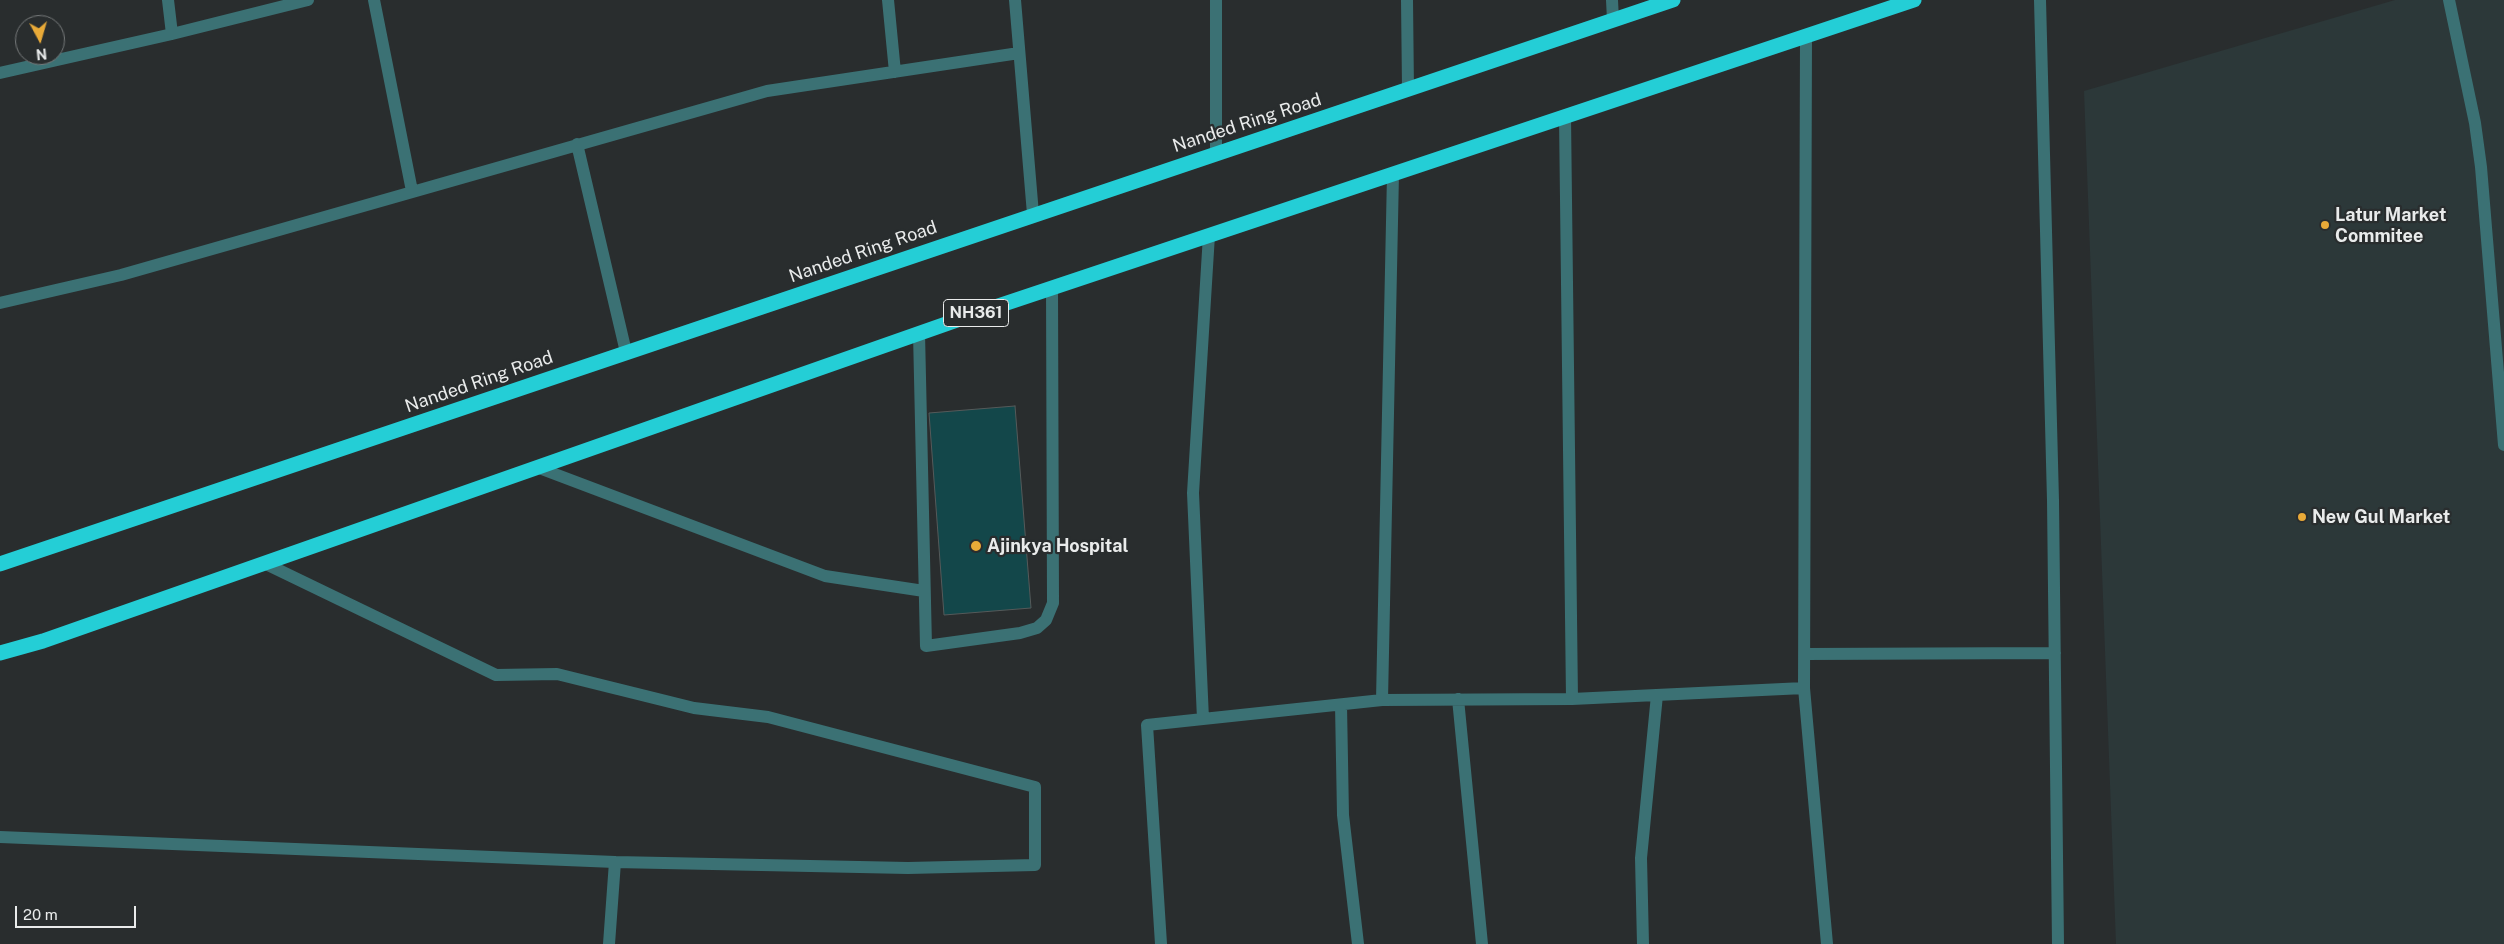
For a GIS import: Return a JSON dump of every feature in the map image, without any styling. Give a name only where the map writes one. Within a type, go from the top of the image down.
[{"type":"highway","name":"Nanded Ring Road","points":[[0,564],[1033,214],[1673,0]]},
{"type":"highway","name":"NH361","points":[[0,653],[43,641],[1052,287],[1914,0]]},
{"type":"street","points":[[168,0],[172,34]]},
{"type":"street","points":[[0,73],[172,34],[308,0]]},
{"type":"street","points":[[374,0],[412,192]]},
{"type":"street","points":[[888,0],[895,72]]},
{"type":"street","points":[[1015,0],[1033,214]]},
{"type":"street","points":[[1216,0],[1216,153]]},
{"type":"street","points":[[1407,0],[1408,89]]},
{"type":"street","points":[[1612,0],[1613,20]]},
{"type":"street","points":[[2040,0],[2055,654],[2058,944]]},
{"type":"street","points":[[2450,0],[2475,123],[2481,167],[2504,444]]},
{"type":"street","points":[[1806,36],[1804,688],[1827,944]]},
{"type":"street","points":[[0,302],[121,275],[767,91],[1019,53]]},
{"type":"street","points":[[1565,116],[1572,699]]},
{"type":"street","points":[[577,144],[626,352]]},
{"type":"street","points":[[1382,700],[1393,174]]},
{"type":"street","points":[[1203,719],[1193,493],[1209,235]]},
{"type":"street","points":[[919,333],[926,646],[1020,633],[1037,628],[1046,620],[1053,603],[1052,287]]},
{"type":"street","points":[[539,468],[825,576],[924,591]]},
{"type":"street","points":[[0,837],[615,862],[908,868],[1035,865],[1035,787],[768,717],[694,708],[558,674],[496,675],[264,563]]},
{"type":"street","points":[[1805,654],[2055,654]]},
{"type":"street","points":[[1162,944],[1148,725],[1382,700],[1572,699],[1804,688]]},
{"type":"street","points":[[1643,944],[1641,858],[1657,695]]},
{"type":"street","points":[[1458,699],[1482,944]]},
{"type":"street","points":[[1341,705],[1343,815],[1358,944]]},
{"type":"street","points":[[609,944],[615,862]]},
{"type":"shaded area","name":"New Gul Market","points":[[2395,0],[2504,0],[2504,944],[2116,944],[2084,91]]},
{"type":"building","points":[[1015,406],[1031,608],[944,615],[929,413]]},
{"type":"place","name":"Latur Market Commitee","points":[[2325,225]]},
{"type":"place","name":"New Gul Market","points":[[2302,517]]},
{"type":"place","name":"Ajinkya Hospital","points":[[976,546]]}]
